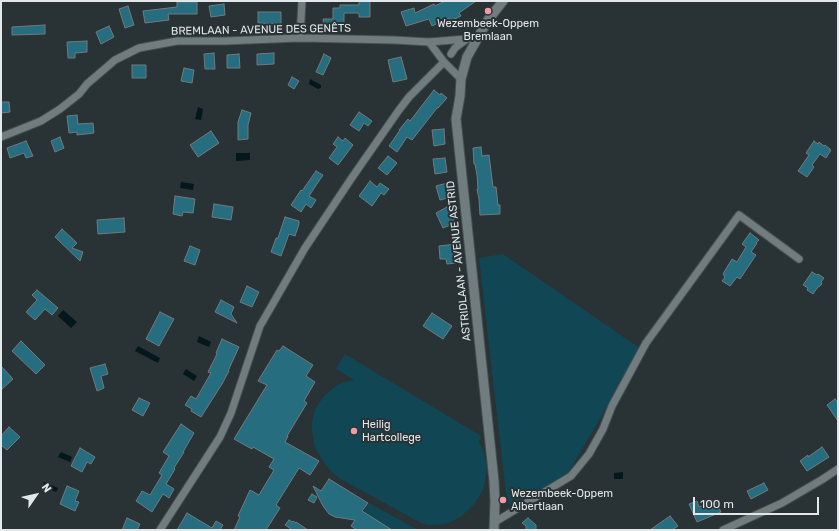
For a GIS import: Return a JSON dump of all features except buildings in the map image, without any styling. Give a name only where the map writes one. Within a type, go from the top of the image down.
[{"type":"street","points":[[300,38],[302,1]]},
{"type":"street","name":"ASTRIDLAAN - AVENUE ASTRID","points":[[494,526],[494,481],[456,119],[461,78],[467,57],[488,20],[503,1]]},
{"type":"street","name":"BREMLAAN - AVENUE DES GENÊTS","points":[[1,137],[41,121],[60,109],[79,94],[96,76],[115,60],[139,48],[177,41],[300,38],[429,42],[478,38]]},
{"type":"street","points":[[451,54],[455,48],[467,39]]},
{"type":"street","points":[[429,42],[444,62],[461,78]]},
{"type":"street","points":[[160,530],[220,437],[231,413],[260,326],[305,248],[399,110],[409,97],[444,62]]},
{"type":"street","points":[[494,526],[571,476],[589,454],[603,429],[612,406],[646,343],[739,215],[799,259]]},
{"type":"street","points":[[723,530],[782,503],[838,469]]},
{"type":"shaded area","points":[[310,79],[321,85],[321,88],[318,89],[309,84]]},
{"type":"shaded area","points":[[198,107],[203,109],[201,120],[195,119]]},
{"type":"shaded area","points":[[236,153],[250,153],[250,160],[236,161]]},
{"type":"shaded area","points":[[181,182],[194,184],[193,190],[180,188]]},
{"type":"shaded area","points":[[503,254],[641,349],[568,473],[511,508],[506,493],[479,258]]},
{"type":"shaded area","points":[[63,310],[77,322],[71,328],[58,316]]},
{"type":"shaded area","points":[[199,336],[211,342],[209,347],[197,342]]},
{"type":"shaded area","points":[[138,346],[160,358],[158,363],[135,351]]},
{"type":"shaded area","points":[[345,354],[481,436],[479,442],[484,452],[487,467],[483,490],[474,504],[460,517],[445,524],[428,525],[421,523],[339,478],[325,464],[314,444],[312,422],[315,409],[324,396],[337,385],[354,380],[336,369]]},
{"type":"shaded area","points":[[186,369],[197,376],[194,381],[183,374]]},
{"type":"shaded area","points":[[61,452],[72,457],[70,462],[58,457]]},
{"type":"shaded area","points":[[623,472],[623,479],[614,479],[614,473]]},
{"type":"shaded area","points":[[44,482],[58,488],[56,492],[42,486]]},
{"type":"shaded area","points":[[369,503],[418,530],[383,530],[363,513]]},
{"type":"place","name":"Wezembeek-Oppem Bremlaan","points":[[488,11]]},
{"type":"place","name":"Heilig Hartcollege","points":[[354,431]]},
{"type":"place","name":"Wezembeek-Oppem Albertlaan","points":[[503,500]]}]
